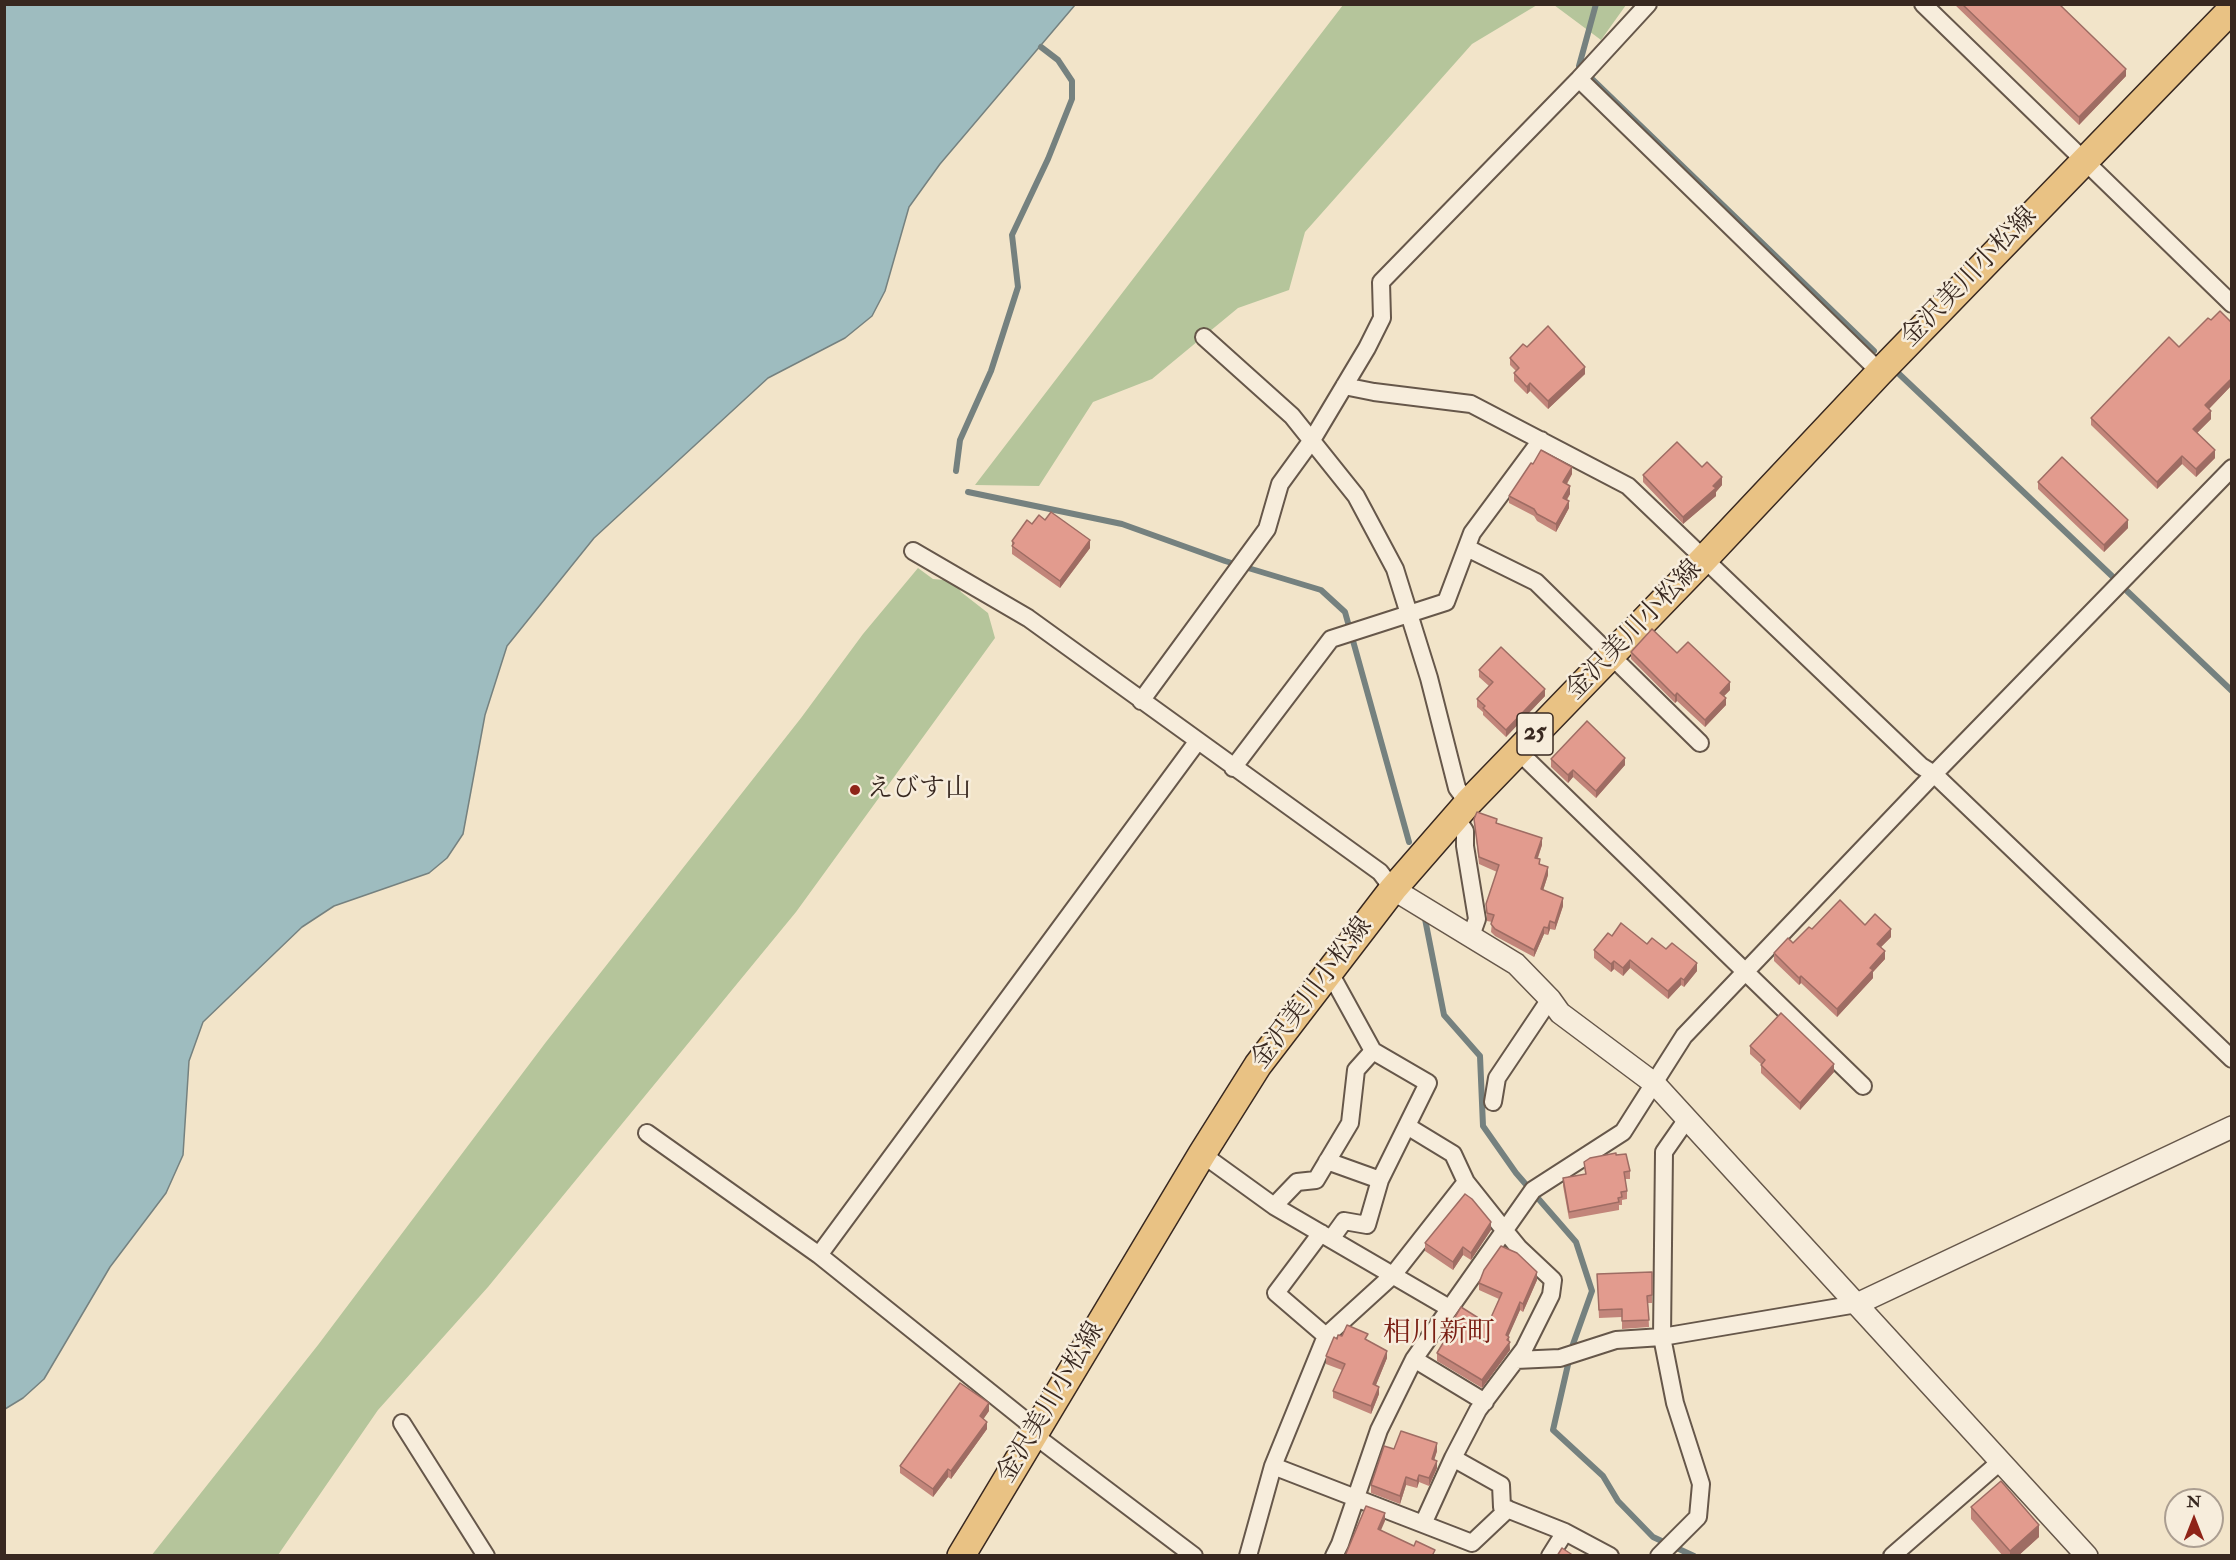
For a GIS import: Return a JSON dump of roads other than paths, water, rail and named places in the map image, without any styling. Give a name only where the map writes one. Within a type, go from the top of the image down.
[{"type":"main road","name":"金沢美川小松線","points":[[961,1556],[1202,1154],[1258,1065],[1393,889],[1462,810],[1518,751],[1705,558],[1880,372],[2232,9]]},
{"type":"street","points":[[1141,701],[1267,529],[1281,484],[1312,440],[1367,348],[1382,318],[1381,282],[1579,79],[1648,4]]},
{"type":"street","points":[[1923,4],[2232,304]]},
{"type":"street","points":[[1579,79],[1880,372]]},
{"type":"street","points":[[1204,337],[1292,416],[1312,440],[1356,496],[1395,569],[1429,678],[1458,788],[1477,919],[1471,936]]},
{"type":"street","points":[[1344,386],[1471,404],[1628,486],[2232,1059]]},
{"type":"street","points":[[1233,768],[1331,639],[1446,602],[1473,533],[1541,440]]},
{"type":"street","points":[[1334,1556],[1378,1430],[1414,1359],[1533,1190],[1623,1132],[1684,1036],[1934,774],[2232,468]]},
{"type":"street","points":[[1467,548],[1536,582],[1700,742]]},
{"type":"street","points":[[914,551],[1028,618],[1380,872],[1393,889],[1516,964],[1550,999],[1560,1013],[1655,1084],[2087,1556]]},
{"type":"street","points":[[819,1255],[1197,742]]},
{"type":"street","points":[[1518,751],[1863,1086]]},
{"type":"street","points":[[1326,1336],[1276,1293],[1326,1236],[1344,1221],[1367,1225],[1380,1180],[1428,1083],[1373,1051],[1329,971]]},
{"type":"street","points":[[1493,1102],[1497,1078],[1550,999]]},
{"type":"street","points":[[1274,1206],[1298,1182],[1316,1179],[1350,1123],[1356,1070],[1373,1051]]},
{"type":"street","points":[[1659,1556],[1698,1517],[1701,1485],[1675,1403],[1662,1337],[1664,1152],[1687,1119]]},
{"type":"street","points":[[1407,1126],[1453,1154],[1467,1182],[1505,1231],[1519,1248],[1553,1280],[1551,1295],[1524,1349],[1485,1402],[1453,1458],[1423,1524]]},
{"type":"street","points":[[1516,1360],[1560,1358],[1616,1340],[1662,1337],[1857,1304],[2232,1127]]},
{"type":"street","points":[[647,1133],[819,1255],[1026,1421],[1034,1435],[1194,1556]]},
{"type":"street","points":[[1202,1154],[1274,1206],[1449,1308]]},
{"type":"street","points":[[1327,1161],[1380,1180]]},
{"type":"street","points":[[1248,1556],[1273,1466],[1326,1336],[1393,1275],[1467,1182]]},
{"type":"street","points":[[1414,1359],[1485,1402]]},
{"type":"street","points":[[402,1423],[486,1556]]},
{"type":"street","points":[[1453,1458],[1501,1485],[1502,1507],[1565,1532],[1610,1556]]},
{"type":"street","points":[[1892,1556],[2001,1461]]},
{"type":"street","points":[[1273,1466],[1472,1543],[1508,1509]]},
{"type":"street","points":[[1550,1556],[1565,1532]]},
{"type":"water","points":[[4,5],[1075,5],[940,164],[909,207],[885,291],[872,316],[845,338],[768,378],[594,538],[507,646],[485,715],[463,834],[447,858],[429,873],[334,906],[302,927],[203,1022],[189,1061],[183,1155],[166,1193],[110,1267],[44,1379],[23,1398],[5,1409]]},
{"type":"waterway","points":[[1579,66],[1596,4]]},
{"type":"waterway","points":[[956,471],[960,440],[991,371],[1018,287],[1012,235],[1048,159],[1072,99],[1072,81],[1058,60],[1041,47]]},
{"type":"waterway","points":[[1592,79],[1874,351]]},
{"type":"waterway","points":[[1897,372],[2113,577]]},
{"type":"waterway","points":[[968,492],[1122,524],[1225,561],[1321,590],[1345,612],[1409,842]]},
{"type":"waterway","points":[[2127,591],[2232,691]]},
{"type":"waterway","points":[[1425,919],[1444,1015],[1480,1056],[1483,1126],[1516,1173],[1576,1242],[1592,1291],[1572,1347],[1553,1430],[1603,1476],[1618,1501],[1653,1537],[1694,1556]]},
{"type":"place","name":"えびす山","points":[[855,790]]},
{"type":"district","name":"相川新町","points":[[1439,1335]]}]
